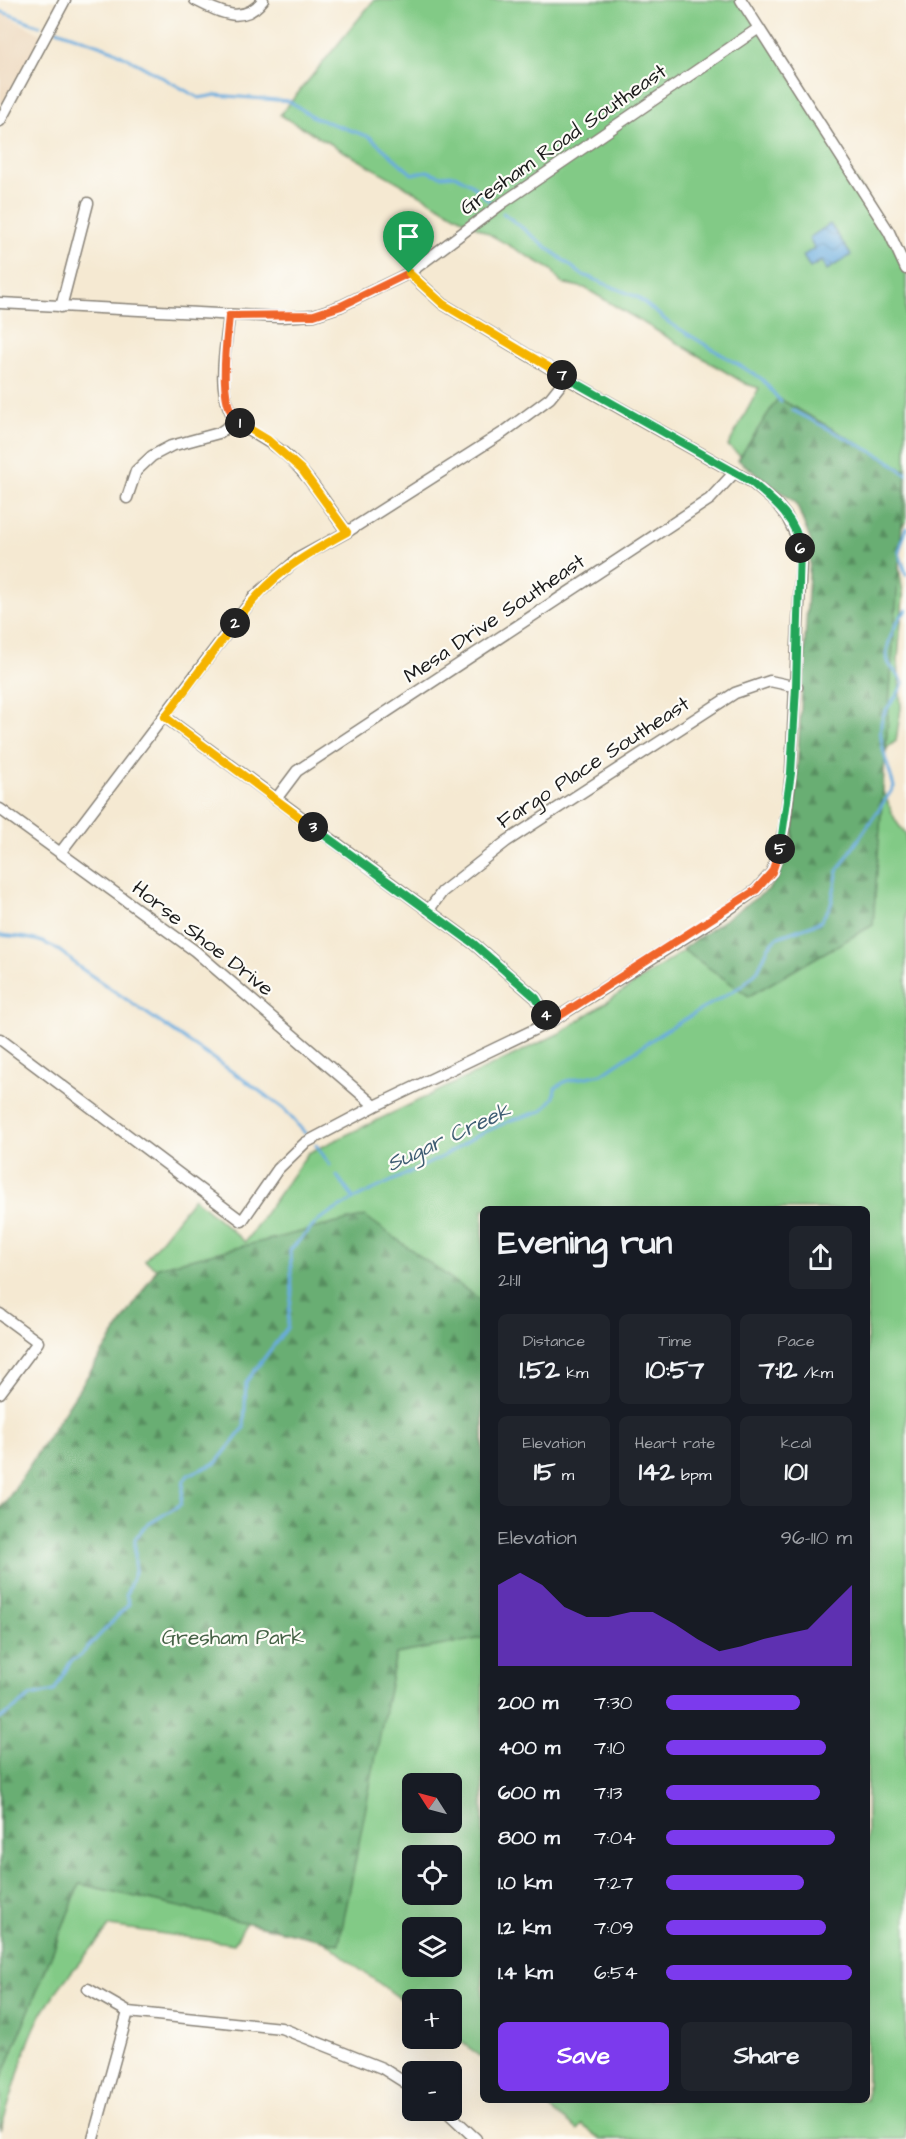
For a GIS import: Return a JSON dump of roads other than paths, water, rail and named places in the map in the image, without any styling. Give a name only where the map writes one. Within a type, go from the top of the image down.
[{"type":"street","points":[[0,121],[65,0]]},
{"type":"street","points":[[195,0],[228,15],[239,16],[246,14],[262,0]]},
{"type":"street","points":[[741,0],[889,232],[906,269]]},
{"type":"street","name":"Gresham Road Southeast","points":[[0,303],[229,316],[314,315],[341,306],[409,273],[504,201],[759,28]]},
{"type":"street","points":[[61,307],[88,203]]},
{"type":"street","points":[[0,1039],[242,1221],[278,1169],[305,1143],[375,1106],[550,1022],[691,931],[721,915],[756,890],[772,872],[785,825],[796,687],[800,544],[794,528],[776,503],[735,472],[566,378],[443,304],[409,273]]},
{"type":"street","points":[[229,316],[223,378],[227,399],[236,421],[268,440],[302,470],[347,532]]},
{"type":"street","points":[[60,853],[255,596],[298,558],[347,532],[504,432],[550,398],[566,378]]},
{"type":"street","points":[[127,498],[136,471],[152,456],[171,446],[219,433],[236,421]]},
{"type":"street","name":"Mesa Drive Southeast","points":[[276,799],[297,771],[710,499],[735,472]]},
{"type":"street","name":"Fargo Place Southeast","points":[[428,911],[449,886],[507,841],[735,693],[770,681],[796,687]]},
{"type":"street","points":[[165,717],[474,944],[536,998],[550,1022]]},
{"type":"street","name":"Horse Shoe Drive","points":[[0,809],[195,951],[375,1106]]},
{"type":"street","points":[[0,1314],[38,1342],[0,1393]]},
{"type":"street","points":[[88,1989],[128,2012],[281,2028],[365,2060],[402,2081]]},
{"type":"street","points":[[93,2139],[128,2012]]},
{"type":"street","points":[[457,2121],[476,2139]]},
{"type":"water","points":[[830,224],[851,255],[827,270],[822,261],[810,268],[803,256],[814,248],[809,238]]},
{"type":"waterway","points":[[0,11],[40,26]]},
{"type":"waterway","points":[[57,30],[113,50],[199,98],[216,95],[289,101],[315,118],[370,137],[412,174],[427,171],[441,176],[455,175],[471,184],[490,202]]},
{"type":"waterway","points":[[503,213],[581,274],[637,297],[668,322],[762,379],[781,402]]},
{"type":"waterway","points":[[792,410],[888,460],[906,474]]},
{"type":"waterway","name":"Sugar Creek","points":[[906,528],[899,552],[906,575]]},
{"type":"waterway","name":"Sugar Creek","points":[[0,1719],[31,1696],[54,1691],[71,1661],[79,1657],[129,1604],[126,1595],[135,1572],[135,1539],[144,1527],[181,1504],[184,1481],[188,1475],[216,1463],[244,1428],[246,1382],[287,1328],[292,1292],[290,1250],[320,1219],[354,1199],[442,1157],[476,1136],[512,1120],[542,1111],[554,1097],[555,1088],[566,1081],[602,1074],[663,1032],[743,985],[758,970],[769,946],[778,937],[820,922],[831,905],[838,870],[894,787],[882,742],[881,724],[885,712],[903,683],[889,664],[887,651],[894,628],[906,610]]},
{"type":"waterway","points":[[0,935],[43,942],[60,951],[79,967],[284,1109],[305,1133]]},
{"type":"waterway","points":[[316,1145],[330,1165]]},
{"type":"waterway","points":[[337,1176],[354,1199]]},
{"type":"park label","name":"Gresham Park","points":[[233,1637]]}]
